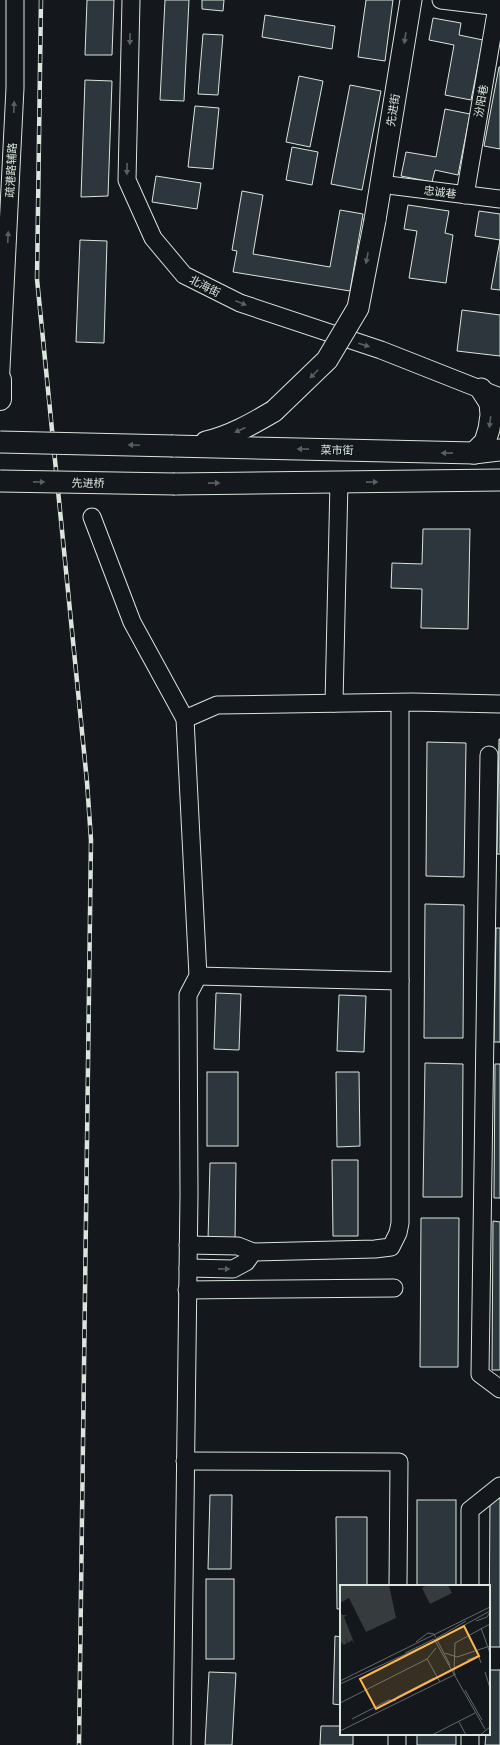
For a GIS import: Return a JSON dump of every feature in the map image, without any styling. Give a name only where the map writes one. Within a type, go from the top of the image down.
[{"type":"highway","points":[[0,380],[0,399]]},
{"type":"main road","name":"先进街","points":[[182,446],[222,438],[250,425],[274,411],[327,360],[358,308],[375,220],[411,0]]},
{"type":"main road","points":[[474,453],[485,442],[491,415],[490,403],[481,389]]},
{"type":"main road","points":[[0,442],[182,446]]},
{"type":"main road","name":"菜市街","points":[[182,446],[474,453],[500,450]]},
{"type":"main road","points":[[339,482],[500,480]]},
{"type":"main road","name":"先进桥","points":[[0,481],[175,484],[339,482]]},
{"type":"street","name":"疏港路辅路","points":[[0,388],[15,88],[15,0]]},
{"type":"street","name":"北海街","points":[[131,0],[127,180],[154,238],[184,275],[240,303],[381,350],[500,397]]},
{"type":"street","points":[[441,0],[499,7]]},
{"type":"street","name":"汾阳巷","points":[[465,194],[499,7]]},
{"type":"street","name":"忠诚巷","points":[[380,184],[500,199]]},
{"type":"street","points":[[334,703],[339,482]]},
{"type":"street","points":[[92,517],[132,622],[185,719],[198,976],[188,995],[188,1268],[182,1745]]},
{"type":"street","points":[[188,1245],[238,1246],[253,1252],[375,1249],[391,1247],[398,1233],[400,1224],[400,702]]},
{"type":"street","points":[[185,719],[217,704],[400,702],[500,704]]},
{"type":"street","points":[[489,755],[480,1374],[500,1389]]},
{"type":"street","points":[[198,976],[400,980]]},
{"type":"street","points":[[188,1268],[233,1269],[246,1262],[253,1252]]},
{"type":"street","points":[[187,1290],[394,1288]]},
{"type":"street","points":[[186,1461],[399,1462],[398,1585]]},
{"type":"street","points":[[470,1585],[470,1510],[500,1486]]},
{"type":"building","points":[[87,0],[114,0],[112,55],[85,55]]},
{"type":"building","points":[[165,0],[189,0],[184,101],[160,100]]},
{"type":"building","points":[[202,0],[224,0],[223,11],[202,9]]},
{"type":"building","points":[[366,0],[393,0],[385,61],[358,57]]},
{"type":"building","points":[[265,15],[335,26],[332,49],[262,37]]},
{"type":"building","points":[[433,18],[461,23],[459,35],[483,40],[471,100],[445,95],[454,45],[429,40]]},
{"type":"building","points":[[203,34],[223,35],[218,95],[198,94]]},
{"type":"building","points":[[500,67],[500,149],[484,146]]},
{"type":"building","points":[[299,76],[323,81],[310,147],[286,142]]},
{"type":"building","points":[[85,80],[112,81],[108,196],[81,197]]},
{"type":"building","points":[[350,85],[381,91],[362,190],[331,184]]},
{"type":"building","points":[[195,106],[219,108],[213,169],[188,167]]},
{"type":"building","points":[[445,109],[470,114],[458,175],[435,170],[432,182],[401,176],[406,152],[436,157]]},
{"type":"building","points":[[292,147],[318,152],[312,185],[286,180]]},
{"type":"building","points":[[156,176],[201,183],[197,209],[152,202]]},
{"type":"building","points":[[242,191],[263,195],[253,254],[330,267],[340,210],[363,214],[350,291],[233,272],[237,251],[232,250]]},
{"type":"building","points":[[408,205],[449,211],[445,233],[453,235],[446,283],[409,278],[417,231],[404,229]]},
{"type":"building","points":[[479,211],[500,214],[500,240],[475,236]]},
{"type":"building","points":[[80,240],[107,241],[104,343],[76,342]]},
{"type":"building","points":[[500,240],[500,290],[491,289]]},
{"type":"building","points":[[462,310],[500,315],[500,356],[457,351]]},
{"type":"building","points":[[423,529],[470,529],[468,629],[421,628],[422,589],[391,588],[392,563],[422,564]]},
{"type":"building","points":[[499,739],[500,854],[497,854]]},
{"type":"building","points":[[427,742],[466,743],[464,877],[426,876]]},
{"type":"building","points":[[425,904],[464,905],[463,1038],[424,1038]]},
{"type":"building","points":[[496,928],[500,928],[500,1042],[494,1042]]},
{"type":"building","points":[[216,993],[241,994],[239,1050],[214,1049]]},
{"type":"building","points":[[339,995],[366,996],[364,1052],[337,1051]]},
{"type":"building","points":[[425,1063],[463,1064],[462,1197],[423,1197]]},
{"type":"building","points":[[495,1064],[500,1064],[500,1198],[494,1198]]},
{"type":"building","points":[[207,1072],[238,1072],[238,1146],[207,1146]]},
{"type":"building","points":[[336,1072],[359,1072],[360,1146],[337,1147]]},
{"type":"building","points":[[332,1160],[358,1160],[358,1236],[333,1236]]},
{"type":"building","points":[[210,1163],[236,1163],[235,1241],[208,1240]]},
{"type":"building","points":[[421,1218],[459,1218],[458,1367],[420,1367]]},
{"type":"building","points":[[493,1221],[500,1222],[500,1370],[492,1370]]},
{"type":"building","points":[[210,1495],[232,1495],[231,1569],[208,1569]]},
{"type":"building","points":[[490,1498],[500,1498],[500,1647],[490,1647]]},
{"type":"building","points":[[417,1500],[456,1500],[456,1585],[417,1585]]},
{"type":"building","points":[[336,1517],[367,1517],[367,1585],[340,1585],[340,1609],[337,1609]]},
{"type":"building","points":[[206,1579],[234,1579],[234,1659],[206,1659]]},
{"type":"building","points":[[335,1636],[340,1637],[340,1705],[333,1704]]},
{"type":"building","points":[[490,1670],[500,1670],[500,1745],[485,1745],[486,1735],[490,1735]]},
{"type":"building","points":[[209,1672],[236,1673],[232,1745],[205,1745]]},
{"type":"building","points":[[321,1726],[340,1726],[340,1735],[353,1735],[353,1745],[320,1745]]},
{"type":"building","points":[[417,1735],[456,1735],[456,1745],[417,1745]]},
{"type":"railway","points":[[41,0],[37,279],[87,782],[91,840],[79,1745]]}]
